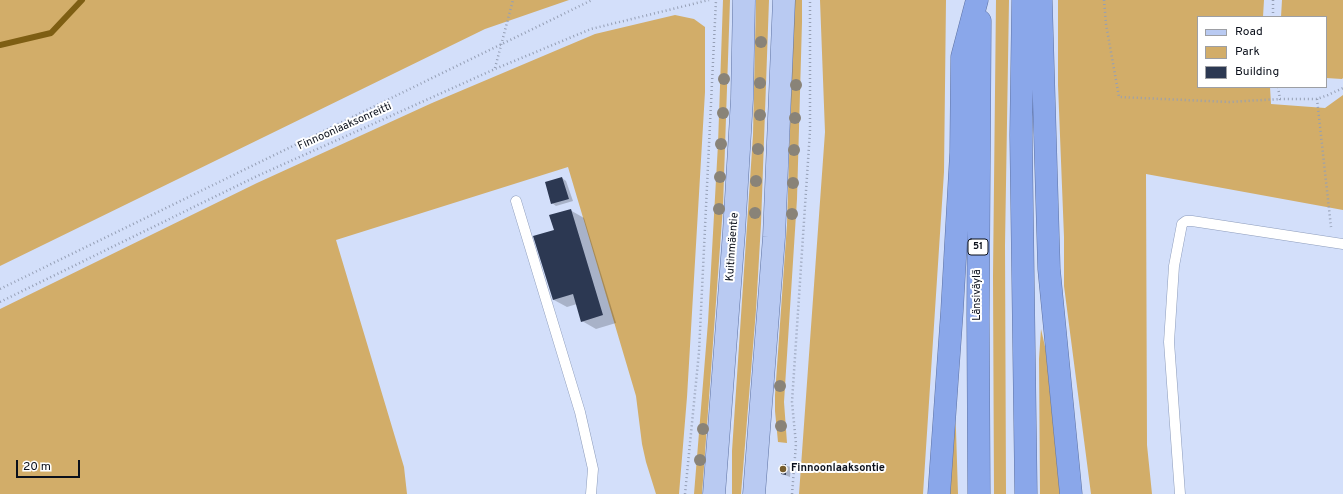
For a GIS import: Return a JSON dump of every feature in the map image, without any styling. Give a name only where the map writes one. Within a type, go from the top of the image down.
[{"type":"highway","points":[[939,494],[961,153],[962,56],[977,0]]},
{"type":"highway","name":"Länsiväylä","points":[[979,494],[978,308],[979,64],[981,0]]},
{"type":"highway","points":[[1023,0],[1021,135],[1026,494]]},
{"type":"highway","points":[[1041,0],[1049,268],[1071,494]]},
{"type":"main road","name":"Kuitinmäentie","points":[[714,494],[735,224],[742,99],[744,0]]},
{"type":"main road","points":[[754,494],[774,236],[784,0]]},
{"type":"lane","points":[[516,201],[580,412],[593,469],[591,494]]},
{"type":"lane","points":[[1180,494],[1169,342],[1174,266],[1182,224],[1186,221],[1192,221],[1338,244]]},
{"type":"path","points":[[495,69],[513,0]]},
{"type":"path","points":[[0,290],[592,0]]},
{"type":"path","name":"Finnoonlaaksonreitti","points":[[0,302],[255,177],[495,69],[591,29],[709,0]]},
{"type":"path","points":[[685,494],[699,352],[716,0]]},
{"type":"path","points":[[792,494],[796,444],[792,402],[810,131],[810,0]]},
{"type":"path","points":[[1104,0],[1106,24],[1119,97],[1228,102],[1280,99],[1317,99],[1343,88]]},
{"type":"path","points":[[1273,0],[1273,16]]},
{"type":"path","points":[[1278,88],[1280,99]]},
{"type":"path","points":[[1317,99],[1338,244]]},
{"type":"green space","points":[[0,0],[569,0],[485,29],[0,266]]},
{"type":"green space","points":[[723,0],[730,0],[723,206],[702,494],[694,494],[708,322],[718,144]]},
{"type":"green space","points":[[756,0],[769,0],[761,224],[756,310],[741,494],[732,494],[732,451],[753,135]]},
{"type":"green space","points":[[794,0],[802,0],[802,22],[797,199],[784,402],[787,443],[778,442],[775,395],[787,224]]},
{"type":"green space","points":[[820,0],[946,0],[944,172],[923,494],[799,494],[825,132]]},
{"type":"green space","points":[[996,0],[1009,0],[1005,245],[1006,494],[994,494],[993,276]]},
{"type":"green space","points":[[1058,0],[1264,0],[1263,16],[1197,16],[1197,88],[1270,88],[1271,104],[1325,108],[1343,95],[1343,210],[1146,174],[1147,445],[1152,494],[1091,494],[1064,286],[1064,237],[1058,85]]},
{"type":"green space","points":[[1282,0],[1343,0],[1342,79],[1327,78],[1327,16],[1281,16]]},
{"type":"green space","points":[[675,15],[694,19],[705,27],[705,92],[687,397],[679,494],[656,494],[642,444],[636,396],[568,167],[336,240],[404,467],[407,494],[0,494],[0,309],[257,183],[432,103],[595,34]]},
{"type":"green space","points":[[1041,329],[1046,351],[1060,494],[1040,494],[1039,359]]},
{"type":"green space","points":[[955,421],[958,494],[947,494]]},
{"type":"building","points":[[562,177],[569,199],[551,204],[545,182]]},
{"type":"building","points":[[571,209],[603,315],[581,322],[573,294],[553,300],[533,236],[554,230],[549,215]]},
{"type":"building","points":[[782,464],[786,464],[786,475],[781,474]]},
{"type":"waterway","points":[[0,45],[51,33],[82,0]]},
{"type":"place","name":"Finnoonlaaksontie","points":[[783,469]]}]
